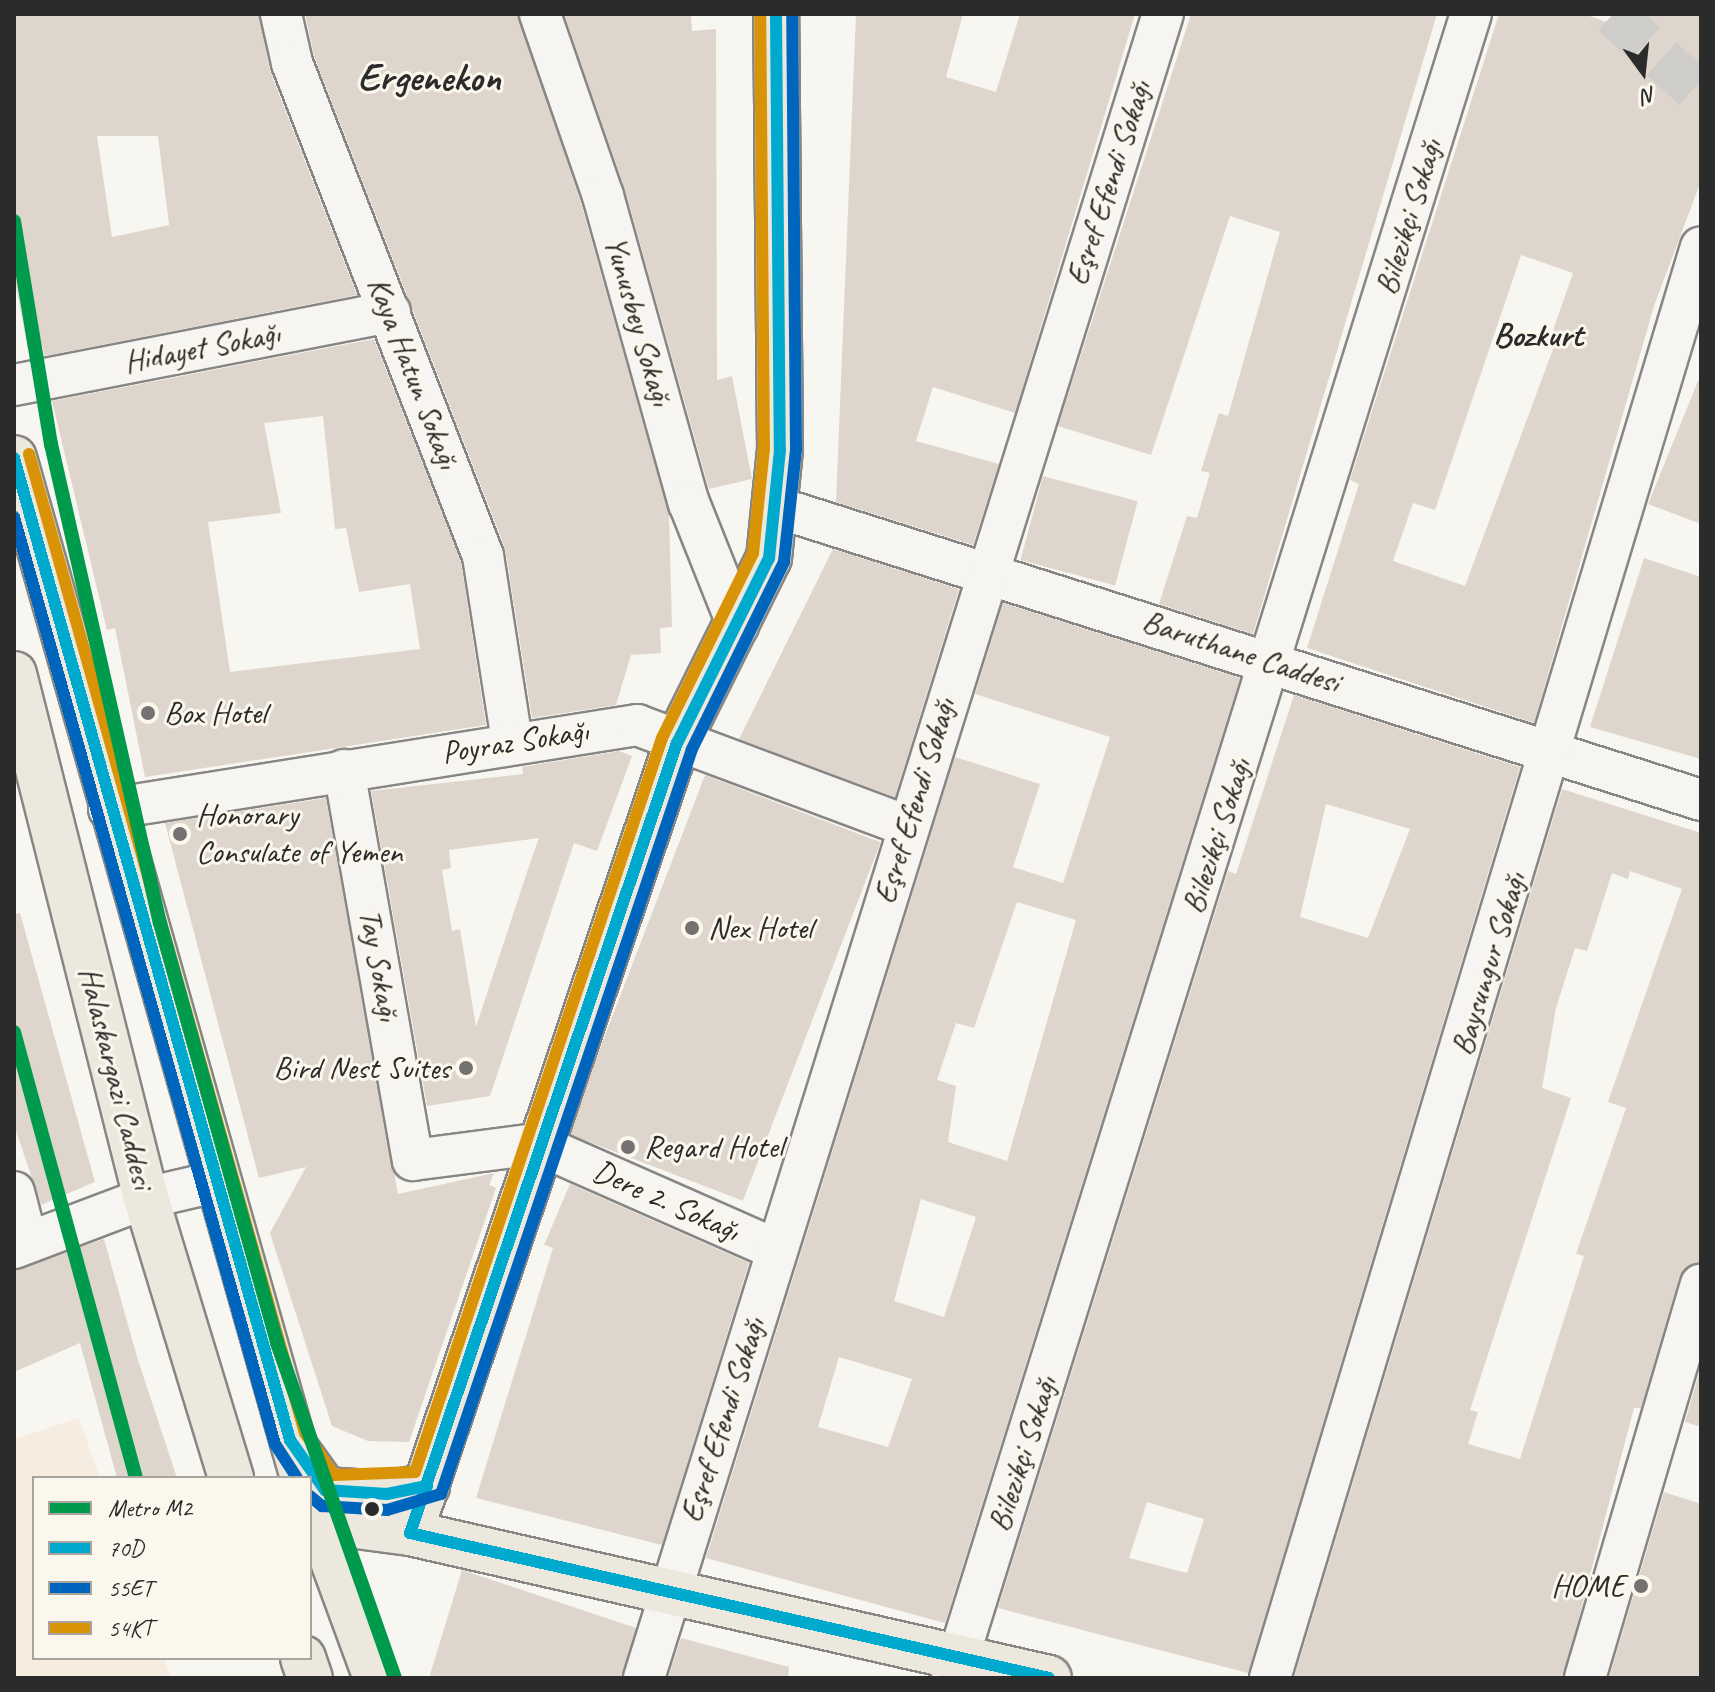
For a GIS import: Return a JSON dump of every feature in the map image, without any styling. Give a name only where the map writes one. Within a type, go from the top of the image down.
[{"type":"main road","points":[[410,1533],[537,1144],[677,743],[738,626],[769,558],[779,508],[776,14]]},
{"type":"main road","name":"Halaskargazi Caddesi","points":[[14,458],[109,809],[297,1459],[325,1490],[387,1494],[427,1486]]},
{"type":"main road","name":"Halaskargazi Caddesi","points":[[14,674],[146,1198],[230,1476]]},
{"type":"main road","points":[[376,1678],[314,1521],[410,1533],[670,1589],[955,1667],[1049,1678]]},
{"type":"street","name":"Kaya Hatun Sokağı","points":[[281,14],[292,63],[483,556],[512,741]]},
{"type":"street","name":"Yunusbey Sokağı","points":[[540,14],[603,196],[689,503],[738,626]]},
{"type":"street","name":"Eşref Efendi Sokağı","points":[[644,1678],[985,570],[1163,14]]},
{"type":"street","name":"Bilezikçi Sokağı","points":[[955,1667],[1272,662],[1471,14]]},
{"type":"street","name":"Baysungur Sokağı","points":[[1270,1678],[1552,752],[1701,247]]},
{"type":"street","name":"Hidayet Sokağı","points":[[14,385],[390,312]]},
{"type":"street","name":"Baruthane Caddesi","points":[[779,508],[985,570],[1701,800]]},
{"type":"street","name":"Poyraz Sokağı","points":[[109,809],[512,741],[637,725],[677,743],[907,826]]},
{"type":"street","name":"Tay Sokağı","points":[[344,770],[413,1160],[537,1144]]},
{"type":"street","name":"Dere 2. Sokağı","points":[[537,1144],[777,1250]]},
{"type":"street","points":[[14,1192],[21,1245],[146,1198],[215,1182]]},
{"type":"street","points":[[1585,1678],[1701,1285]]},
{"type":"shaded area","points":[[79,1418],[99,1476],[32,1476],[32,1660],[165,1660],[171,1678],[14,1678],[14,1439]]},
{"type":"building","points":[[14,14],[259,14],[270,71],[357,295],[44,356],[43,347],[28,350],[14,275]],"holes":[[[97,136],[158,136],[169,225],[112,237]]]},
{"type":"building","points":[[305,14],[518,14],[581,203],[669,515],[672,627],[660,628],[661,653],[631,655],[616,705],[532,718],[505,548],[314,56]]},
{"type":"building","points":[[564,14],[691,14],[692,31],[716,29],[717,380],[732,376],[752,479],[709,489],[625,190]]},
{"type":"building","points":[[856,14],[963,14],[946,77],[996,92],[1020,14],[1135,14],[1015,413],[933,387],[916,441],[999,464],[973,545],[836,502]]},
{"type":"building","points":[[1191,14],[1437,14],[1253,634],[1159,604],[1187,516],[1197,518],[1210,473],[1201,471],[1219,413],[1228,416],[1280,232],[1230,216],[1151,455],[1058,426]]},
{"type":"building","points":[[1499,14],[1584,14],[1627,29],[1633,14],[1701,14],[1701,181],[1654,306],[1534,723],[1307,648],[1359,484],[1350,480]],"holes":[[[1521,255],[1573,273],[1550,339],[1556,341],[1465,586],[1393,561],[1413,503],[1435,510]]]},
{"type":"building","points":[[374,339],[461,562],[486,725],[145,777],[115,628],[107,630],[52,401]],"holes":[[[323,416],[335,529],[346,528],[359,592],[410,584],[420,649],[230,672],[208,522],[281,513],[264,423]]]},
{"type":"building","points":[[1698,381],[1701,381],[1701,524],[1648,504]]},
{"type":"building","points":[[1043,476],[1138,501],[1115,585],[1020,560]]},
{"type":"building","points":[[833,549],[959,589],[895,797],[739,739]]},
{"type":"building","points":[[1644,558],[1701,577],[1701,759],[1590,727]]},
{"type":"building","points":[[1003,603],[1240,678],[945,1623],[706,1558],[955,757],[1040,784],[1013,867],[1063,883],[1110,737],[975,694]],"holes":[[[1017,902],[1076,920],[1007,1161],[948,1142],[956,1086],[937,1080],[956,1023],[974,1028]],[[921,1199],[976,1217],[944,1317],[894,1301]],[[839,1357],[912,1379],[888,1447],[818,1427]]]},
{"type":"building","points":[[1294,695],[1520,767],[1248,1673],[998,1608],[1228,871],[1236,874]],"holes":[[[1326,804],[1410,829],[1368,938],[1300,917]],[[1147,1502],[1204,1519],[1187,1573],[1129,1558]]]},
{"type":"building","points":[[619,751],[632,756],[597,851],[574,843],[490,1096],[427,1106],[371,791],[523,774],[522,767]],"holes":[[[539,838],[476,1027],[460,929],[452,931],[442,870],[451,868],[449,850]]]},
{"type":"building","points":[[705,775],[881,842],[743,1201],[567,1133]]},
{"type":"building","points":[[1562,789],[1701,833],[1701,1263],[1679,1278],[1641,1408],[1634,1408],[1563,1678],[1294,1678]],"holes":[[[1630,871],[1682,889],[1608,1102],[1626,1108],[1576,1254],[1584,1256],[1520,1459],[1468,1444],[1478,1412],[1470,1410],[1571,1098],[1542,1088],[1556,1008],[1575,948],[1587,951],[1612,873],[1628,879]]]},
{"type":"building","points":[[326,798],[398,1194],[494,1173],[489,1185],[496,1188],[409,1442],[368,1441],[332,1426],[270,1233],[306,1167],[259,1178],[165,823]]},
{"type":"building","points":[[20,913],[95,1182],[41,1205],[14,1125],[14,914]]},
{"type":"building","points":[[570,1184],[749,1263],[662,1545],[476,1498],[553,1248],[544,1245]]},
{"type":"building","points":[[104,1239],[137,1357],[176,1476],[116,1476],[80,1343],[14,1372],[14,1270]]},
{"type":"building","points":[[1701,1366],[1701,1427],[1685,1422]]},
{"type":"building","points":[[1664,1492],[1701,1504],[1701,1678],[1609,1678]]},
{"type":"building","points":[[462,1570],[636,1628],[622,1678],[429,1678]]},
{"type":"building","points":[[681,1638],[789,1667],[788,1678],[668,1678]]},
{"type":"tunnel","points":[[1613,14],[1701,95]]},
{"type":"metro line","name":"M2","points":[[14,221],[51,444],[160,923],[277,1343],[395,1678]]},
{"type":"metro line","name":"M2","points":[[14,1032],[135,1476]]},
{"type":"transit line","name":"54KT","points":[[29,454],[305,1433],[334,1475],[415,1472],[662,738],[753,553],[764,449],[760,14]]},
{"type":"transit line","name":"70D","points":[[776,14],[780,450],[769,558],[677,743],[410,1533],[1049,1678]]},
{"type":"transit line","name":"55ET","points":[[312,1498],[322,1506],[387,1510],[441,1494],[692,749],[784,562],[796,450],[792,14]]},
{"type":"transit line","name":"70D","points":[[14,458],[290,1440],[325,1490],[387,1494],[427,1486]]},
{"type":"transit line","name":"55ET","points":[[14,517],[275,1444],[296,1476]]},
{"type":"place","name":"Box Hotel","points":[[148,713]]},
{"type":"place","name":"Honorary Consulate of Yemen","points":[[180,834]]},
{"type":"place","name":"Nex Hotel","points":[[692,928]]},
{"type":"place","name":"Bird Nest Suites","points":[[466,1068]]},
{"type":"place","name":"Regard Hotel","points":[[628,1147]]},
{"type":"place","name":"HOME","points":[[1641,1586]]},
{"type":"district","name":"Ergenekon","points":[[429,77]]},
{"type":"district","name":"Bozkurt","points":[[1538,335]]}]
